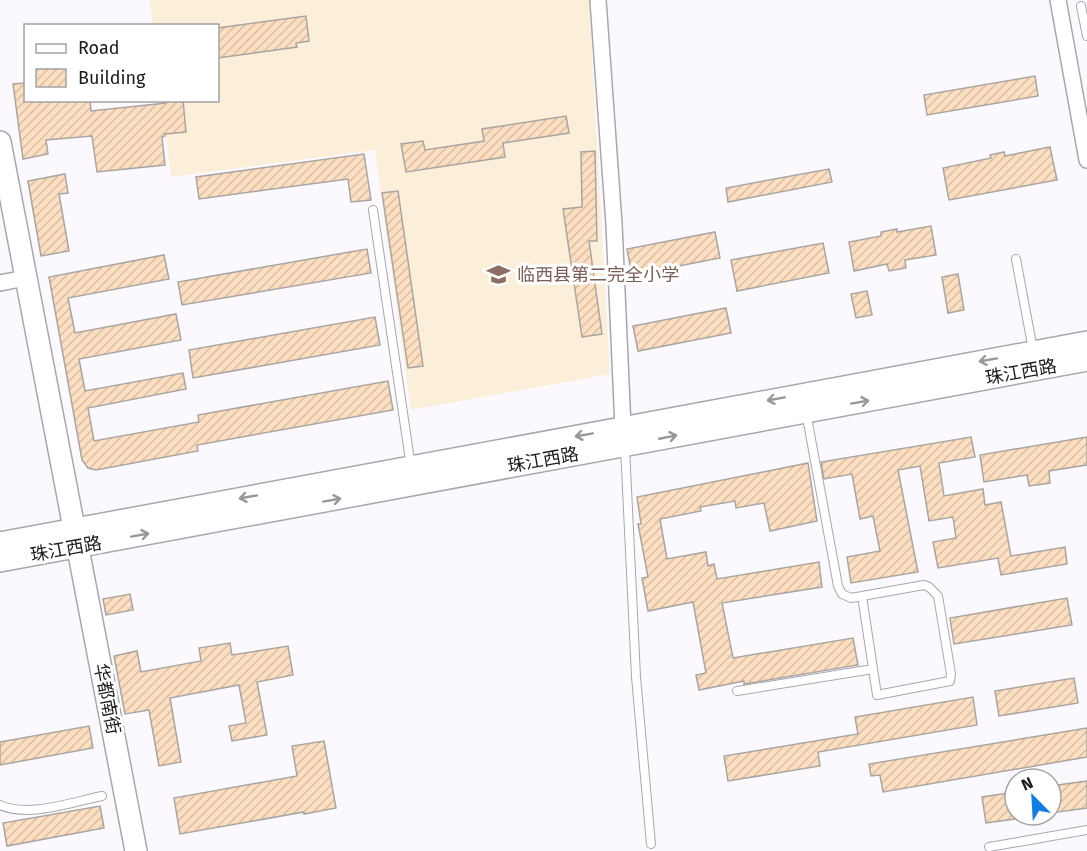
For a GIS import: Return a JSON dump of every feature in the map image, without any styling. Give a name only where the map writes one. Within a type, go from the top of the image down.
[{"type":"main road","name":"华都南街","points":[[0,142],[136,851]]},
{"type":"main road","name":"珠江西路","points":[[0,543],[76,538],[624,436],[1087,342]]},
{"type":"main road","name":"珠江西路","points":[[0,561],[76,538],[411,467],[806,412],[1087,360]]},
{"type":"street","points":[[598,0],[614,224],[624,436]]},
{"type":"street","points":[[1058,0],[1087,160]]},
{"type":"street","points":[[0,283],[26,278]]},
{"type":"lane","points":[[1081,6],[1087,36]]},
{"type":"lane","points":[[373,210],[411,467]]},
{"type":"lane","points":[[1016,260],[1033,352]]},
{"type":"lane","points":[[806,412],[838,586],[842,594],[850,598],[924,585],[934,591],[938,596],[951,674],[950,681],[877,695],[862,596]]},
{"type":"lane","points":[[624,436],[636,677],[651,844]]},
{"type":"lane","points":[[738,691],[873,669]]},
{"type":"lane","points":[[0,805],[30,811],[102,796]]},
{"type":"lane","points":[[990,847],[1087,830]]},
{"type":"shaded area","name":"临西县第二完全小学","points":[[150,0],[589,0],[610,374],[411,410],[375,150],[171,177],[162,102],[219,102],[219,24],[153,24]]},
{"type":"building","points":[[306,16],[309,41],[296,43],[297,47],[219,58],[219,28]]},
{"type":"building","points":[[1035,76],[1038,96],[927,115],[924,95]]},
{"type":"building","points":[[24,83],[24,102],[90,102],[91,111],[183,102],[186,132],[165,134],[162,137],[165,165],[97,172],[92,136],[46,140],[48,154],[23,159],[13,84]]},
{"type":"building","points":[[566,116],[569,133],[503,143],[505,157],[406,172],[401,144],[423,141],[425,150],[484,141],[482,129]]},
{"type":"building","points":[[1050,147],[1057,180],[949,200],[943,168],[991,158],[990,155],[1004,152],[1005,156]]},
{"type":"building","points":[[595,151],[597,241],[589,241],[602,334],[582,337],[563,209],[582,207],[581,152]]},
{"type":"building","points":[[364,154],[371,200],[351,202],[348,179],[199,199],[196,177]]},
{"type":"building","points":[[829,169],[832,182],[728,202],[726,188]]},
{"type":"building","points":[[65,174],[68,193],[59,194],[69,251],[41,256],[28,181]]},
{"type":"building","points":[[398,191],[423,366],[408,368],[382,193]]},
{"type":"building","points":[[931,226],[936,255],[905,260],[906,268],[889,271],[887,264],[854,271],[849,242],[881,236],[881,232],[897,229],[897,232]]},
{"type":"building","points":[[715,232],[720,258],[632,275],[627,249]]},
{"type":"building","points":[[823,243],[829,273],[737,291],[731,260]]},
{"type":"building","points":[[367,249],[371,273],[182,305],[178,282]]},
{"type":"building","points":[[164,255],[169,279],[68,298],[75,333],[176,314],[181,340],[79,359],[85,391],[183,373],[186,389],[88,408],[94,441],[199,422],[198,415],[388,381],[393,410],[197,445],[198,451],[96,470],[88,468],[82,460],[49,277]]},
{"type":"building","points":[[958,274],[964,310],[948,313],[942,277]]},
{"type":"building","points":[[867,291],[872,315],[856,318],[851,294]]},
{"type":"building","points":[[726,308],[731,333],[638,351],[633,326]]},
{"type":"building","points":[[375,317],[380,345],[193,378],[189,350]]},
{"type":"building","points":[[971,437],[975,457],[939,463],[944,496],[983,489],[985,505],[1001,502],[1011,556],[1065,547],[1067,564],[1001,575],[998,558],[938,568],[933,542],[956,538],[953,517],[929,521],[920,466],[898,470],[918,572],[851,583],[847,557],[880,551],[873,516],[860,519],[852,474],[824,479],[821,462]]},
{"type":"building","points":[[1087,437],[1087,465],[1049,471],[1050,483],[1029,486],[1027,475],[984,482],[980,455]]},
{"type":"building","points":[[808,463],[817,521],[770,531],[764,503],[736,508],[735,501],[700,507],[701,511],[660,519],[667,559],[706,552],[708,566],[714,564],[717,579],[819,562],[822,587],[722,603],[733,658],[853,638],[858,665],[744,684],[744,681],[699,690],[696,675],[706,673],[693,602],[648,611],[642,578],[648,577],[638,524],[641,524],[637,497]]},
{"type":"building","points":[[130,594],[133,610],[106,615],[103,599]]},
{"type":"building","points":[[1067,598],[1072,625],[954,644],[950,618]]},
{"type":"building","points":[[230,643],[232,655],[288,646],[293,675],[257,682],[267,735],[232,741],[229,726],[246,723],[239,685],[170,698],[181,762],[159,766],[149,710],[125,714],[114,656],[137,651],[141,672],[201,661],[199,648]]},
{"type":"building","points":[[1074,678],[1078,703],[999,716],[995,691]]},
{"type":"building","points":[[973,697],[977,725],[818,752],[820,766],[728,781],[724,756],[858,734],[855,717]]},
{"type":"building","points":[[89,726],[93,748],[0,765],[0,742]]},
{"type":"building","points":[[1087,728],[1087,757],[1029,767],[1003,767],[1003,771],[883,792],[880,775],[871,776],[869,764]]},
{"type":"building","points":[[324,741],[336,808],[180,834],[174,798],[297,776],[292,746]]},
{"type":"building","points":[[1087,781],[1087,808],[1063,811],[1063,784]]},
{"type":"building","points":[[1003,794],[1003,821],[986,823],[982,797]]},
{"type":"building","points":[[100,806],[104,828],[7,846],[3,823]]},
{"type":"place","name":"临西县第二完全小学","points":[[499,275]]}]
